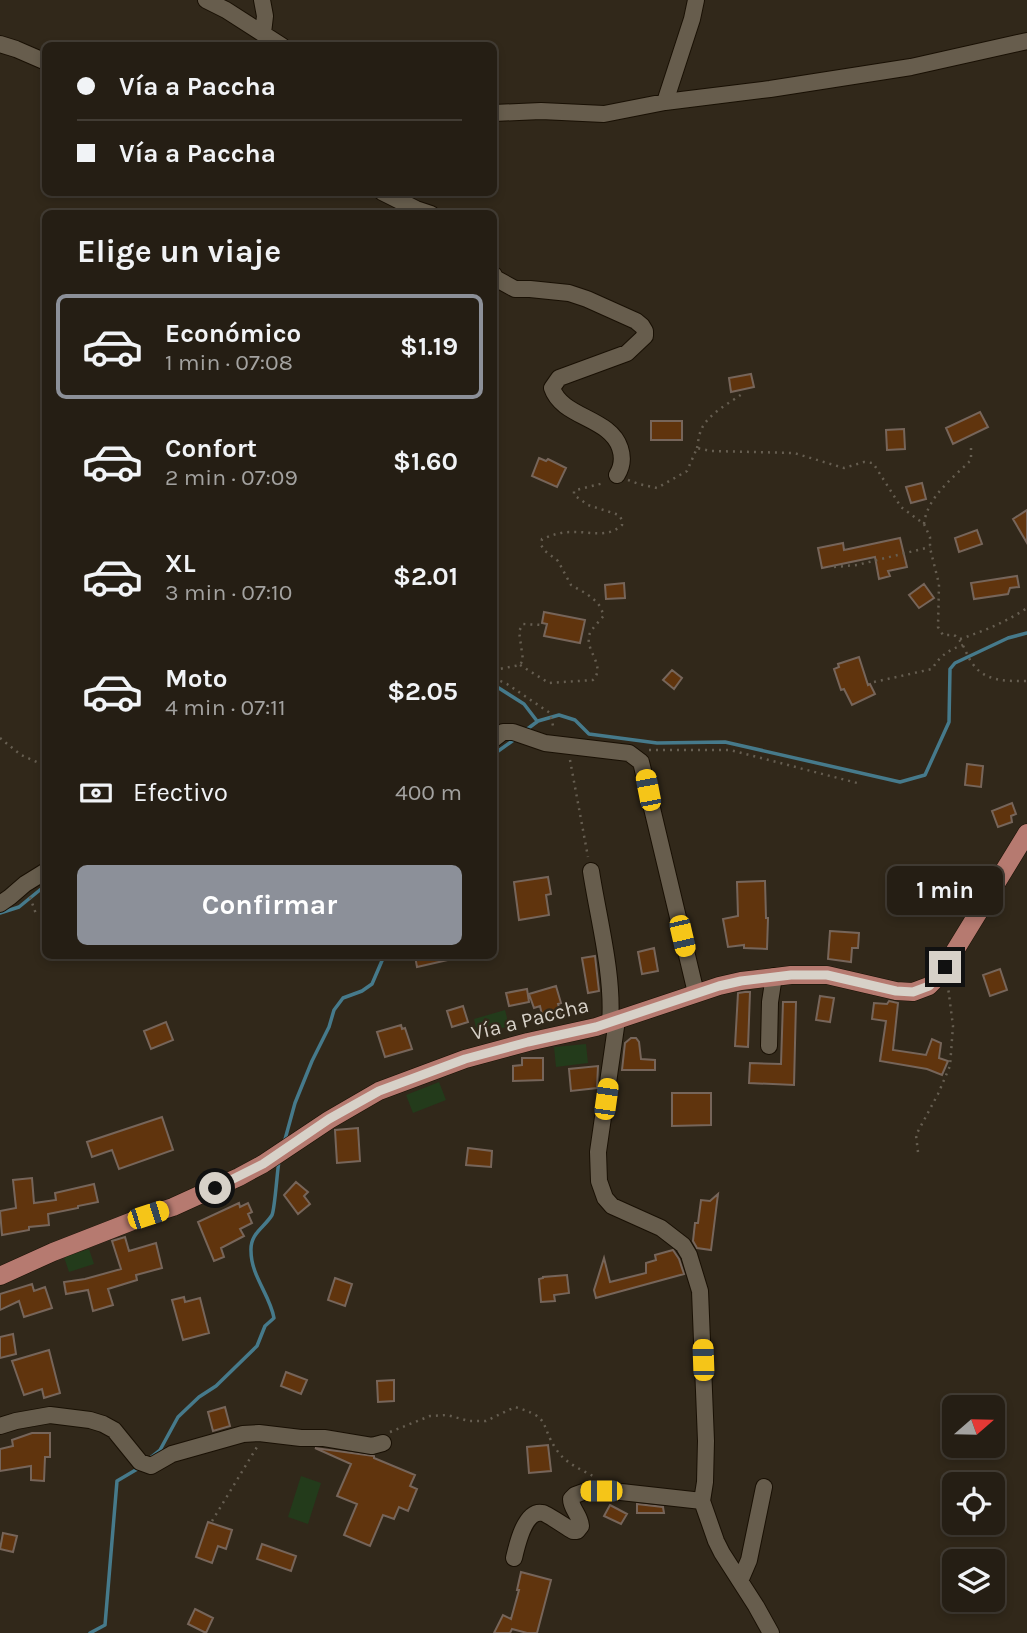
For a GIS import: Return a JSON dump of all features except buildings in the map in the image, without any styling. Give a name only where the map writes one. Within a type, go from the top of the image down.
[{"type":"main road","name":"Vía a Paccha","points":[[0,1276],[239,1177],[329,1119],[379,1091],[465,1059],[614,1021],[741,981],[774,976],[827,975],[896,991],[913,992],[929,986],[945,967],[1027,832]]},
{"type":"street","points":[[206,0],[276,42]]},
{"type":"street","points":[[262,0],[265,16],[263,33]]},
{"type":"street","points":[[665,102],[696,0]]},
{"type":"street","points":[[497,113],[541,111],[604,114],[665,102],[911,67],[1027,41]]},
{"type":"street","points":[[0,44],[42,60]]},
{"type":"street","points":[[391,196],[419,210]]},
{"type":"street","points":[[497,279],[515,289],[569,293],[624,315],[642,326],[645,336],[626,353],[559,377],[552,388],[562,404],[610,432],[618,440],[622,454],[617,475]]},
{"type":"street","points":[[497,737],[503,732],[513,732],[545,743],[629,753],[640,762],[696,993]]},
{"type":"street","points":[[591,871],[614,1021],[598,1152],[599,1181],[605,1198],[612,1206],[661,1228],[682,1245],[689,1255],[698,1279],[701,1306],[706,1441],[702,1501],[716,1541],[771,1633]]},
{"type":"street","points":[[0,904],[42,873]]},
{"type":"street","points":[[769,1046],[770,1002],[774,976]]},
{"type":"street","points":[[0,1426],[50,1415],[90,1420],[114,1430],[146,1464],[243,1434],[324,1438],[372,1446],[383,1443]]},
{"type":"street","points":[[740,1581],[749,1560],[764,1487]]},
{"type":"street","points":[[514,1558],[527,1520],[532,1515],[543,1513],[577,1531],[581,1526],[580,1518],[571,1499],[586,1491],[702,1501]]},
{"type":"path","points":[[497,669],[520,664],[550,683],[593,680],[598,675],[599,669],[588,642],[591,630],[604,615],[603,610],[587,594],[571,585],[558,561],[544,551],[542,539],[573,532],[597,534],[615,531],[622,525],[619,515],[588,505],[574,495],[574,491],[607,483],[617,475],[657,488],[687,471],[701,430],[707,421],[742,394]]},
{"type":"path","points":[[924,524],[925,514],[932,502],[971,460],[971,447]]},
{"type":"path","points":[[697,448],[711,451],[794,453],[844,468],[864,462],[873,463],[901,507],[924,524],[930,537],[939,584],[938,627],[943,635],[954,635],[960,639],[979,671],[997,681],[1027,681]]},
{"type":"path","points":[[834,568],[930,547]]},
{"type":"path","points":[[960,639],[987,630],[1027,608]]},
{"type":"path","points":[[520,664],[523,660],[519,631],[523,624],[542,625]]},
{"type":"path","points":[[874,682],[932,669],[939,657],[963,645]]},
{"type":"path","points":[[497,679],[550,713],[553,726]]},
{"type":"path","points":[[0,738],[21,755],[42,764]]},
{"type":"path","points":[[564,744],[571,766],[591,871]]},
{"type":"path","points":[[629,753],[637,749],[730,750],[861,784]]},
{"type":"path","points":[[29,895],[36,914]]},
{"type":"path","points":[[918,1152],[916,1135],[950,1066],[953,1026],[945,967]]},
{"type":"path","points":[[383,1443],[384,1436],[430,1416],[447,1415],[470,1421],[486,1421],[515,1407],[542,1418],[556,1450],[567,1462],[598,1478]]},
{"type":"path","points":[[212,1521],[256,1448],[259,1433]]},
{"type":"green space","points":[[505,1010],[509,1026],[478,1035],[474,1019]]},
{"type":"green space","points":[[586,1044],[588,1063],[556,1067],[554,1047]]},
{"type":"green space","points":[[439,1082],[446,1100],[413,1113],[406,1095]]},
{"type":"green space","points":[[89,1249],[94,1264],[69,1272],[64,1257]]},
{"type":"green space","points":[[301,1476],[321,1483],[308,1524],[288,1517]]},
{"type":"waterway","points":[[526,730],[538,721],[559,715],[575,720],[589,734],[657,743],[725,742],[900,782],[925,775],[949,722],[950,669],[955,663],[1008,638],[1027,633]]},
{"type":"waterway","points":[[497,687],[524,704],[537,721]]},
{"type":"waterway","points":[[497,752],[515,739]]},
{"type":"waterway","points":[[0,913],[19,907],[42,888]]},
{"type":"waterway","points":[[284,1143],[295,1103],[334,1010],[343,998],[372,984],[383,959]]},
{"type":"waterway","points":[[150,1458],[160,1450],[178,1417],[199,1397],[216,1386],[257,1346],[265,1326],[274,1318],[254,1269],[251,1245],[255,1235],[272,1215],[279,1161]]},
{"type":"waterway","points":[[90,1633],[105,1625],[117,1481],[139,1468]]},
{"type":"route","points":[[215,1188],[263,1164],[329,1119],[379,1091],[465,1059],[596,1027],[696,993],[741,981],[791,975],[827,975],[896,991],[913,992],[929,986],[945,967]]}]
